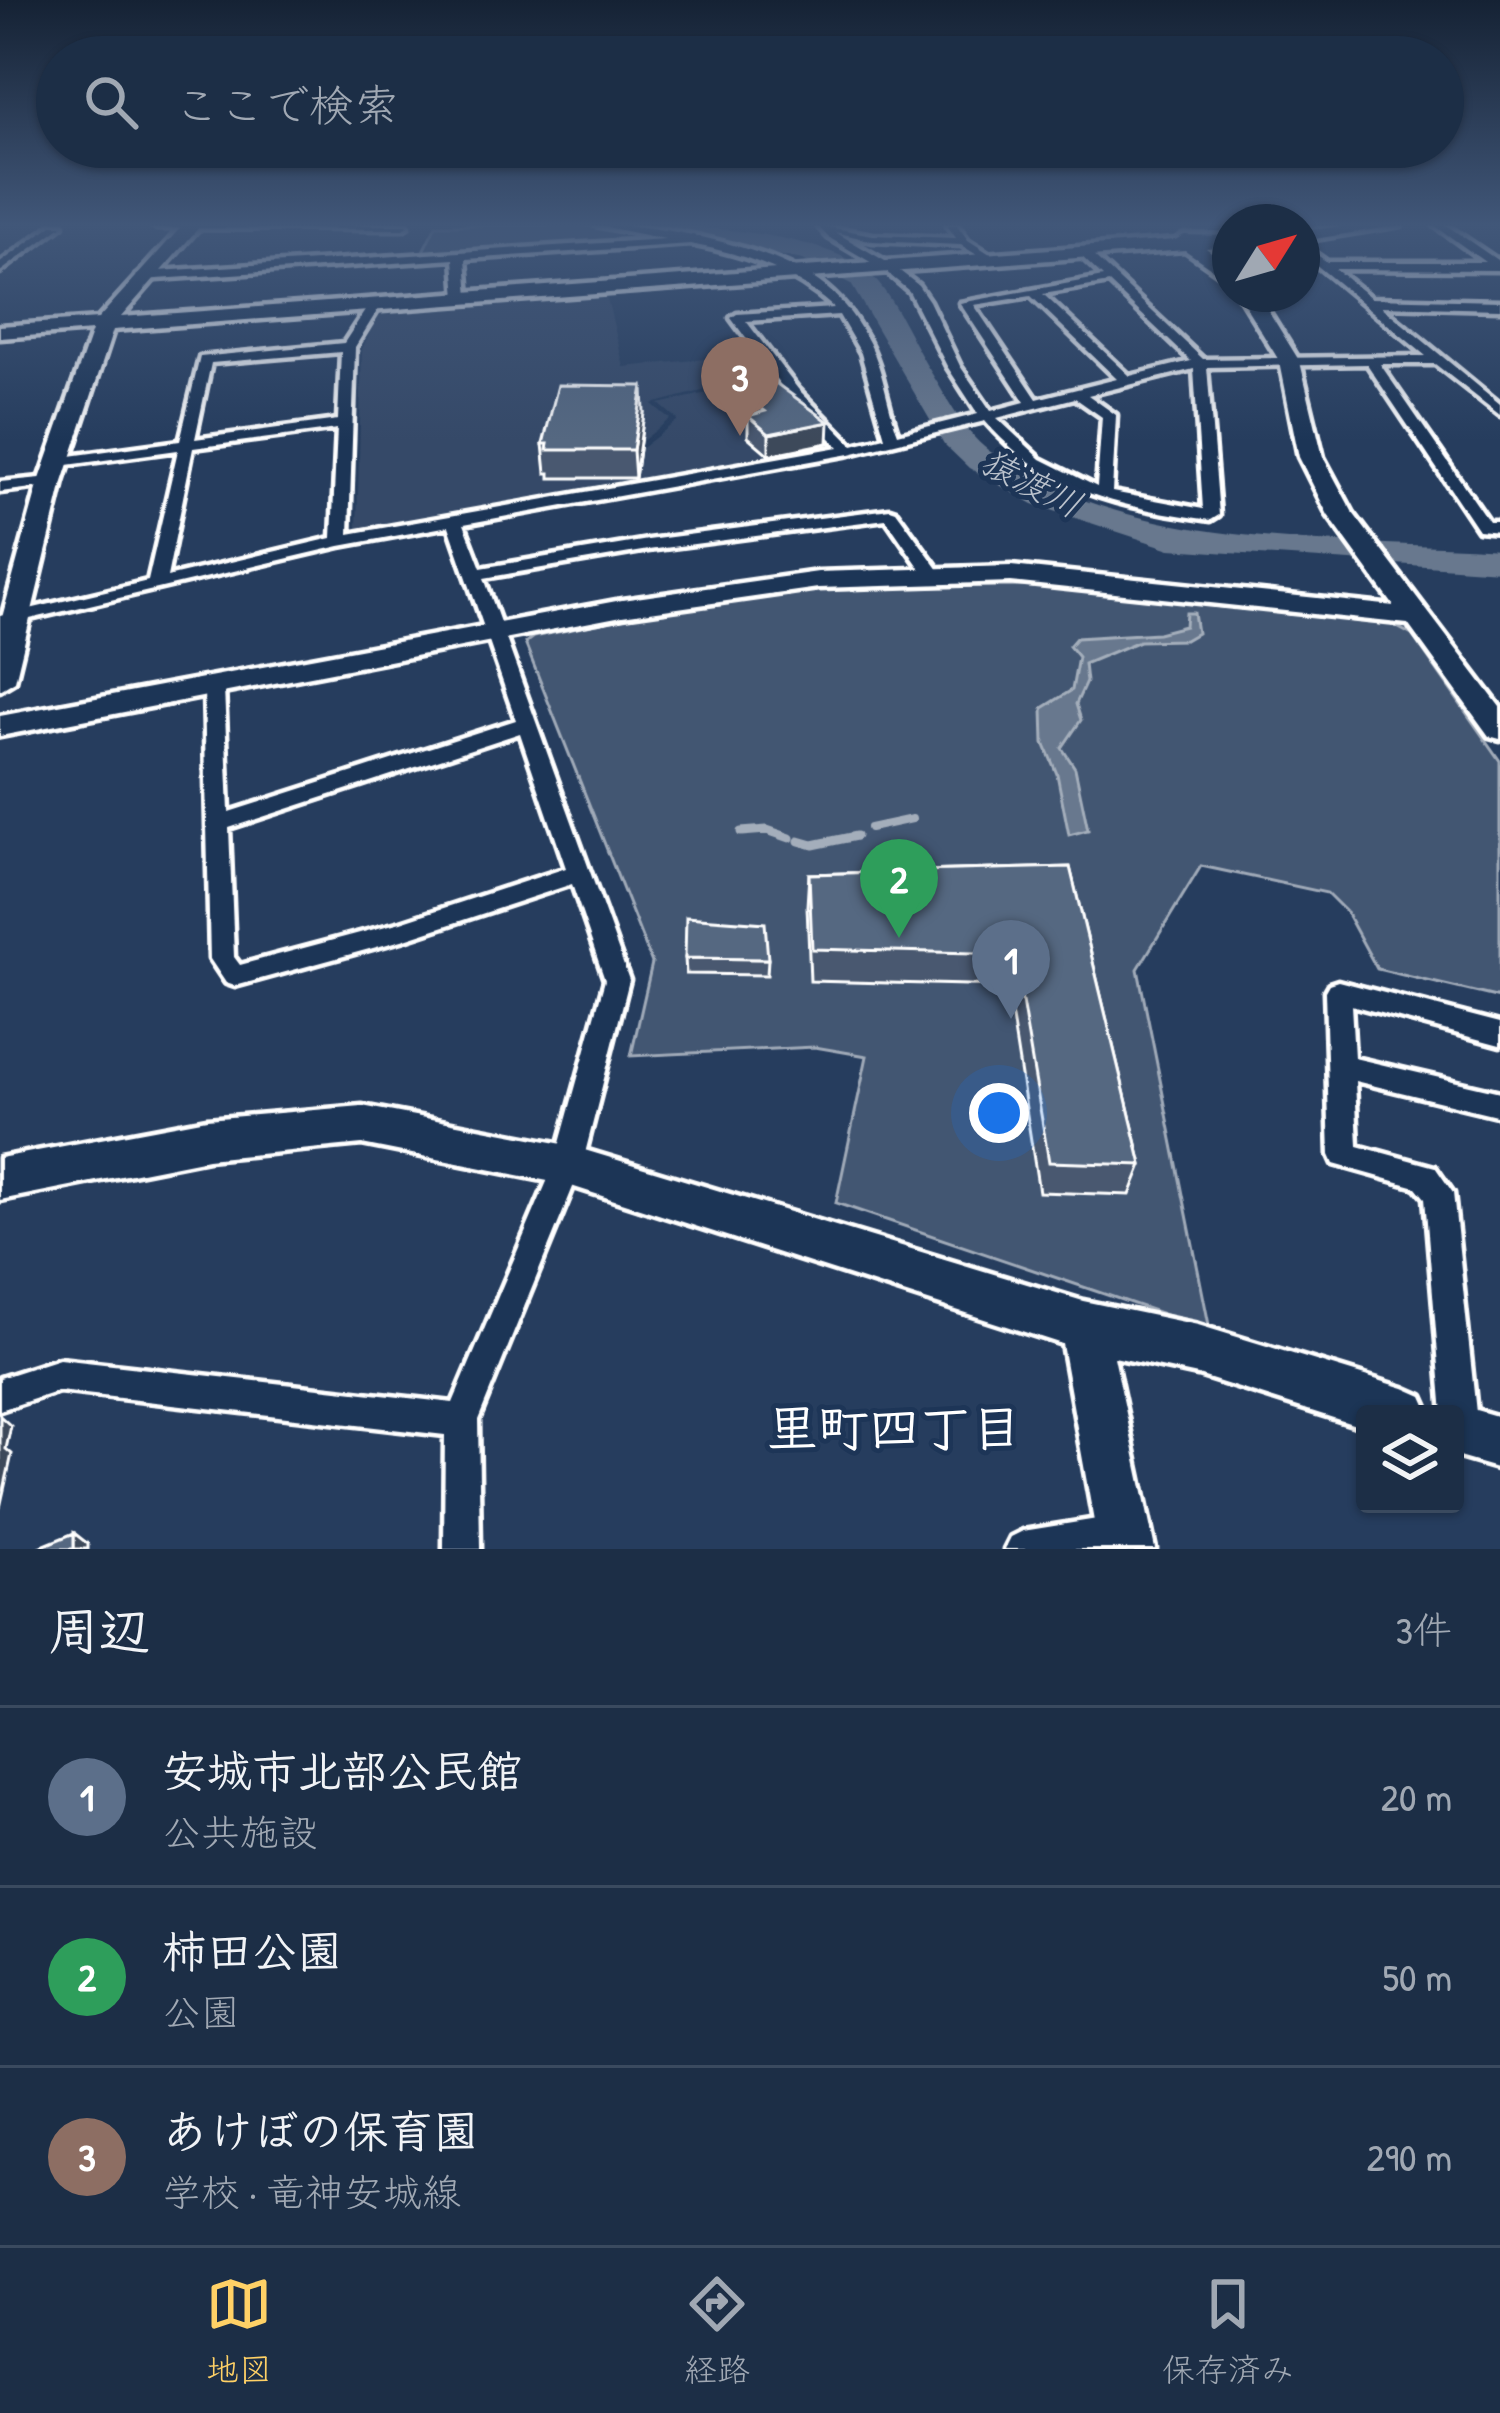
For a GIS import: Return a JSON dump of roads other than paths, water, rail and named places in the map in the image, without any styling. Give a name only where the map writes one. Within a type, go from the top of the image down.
[{"type":"street","points":[[0,681],[7,619],[55,471],[105,323],[125,297]]},
{"type":"street","points":[[1,333],[459,297]]},
{"type":"street","points":[[834,297],[845,311],[900,436]]},
{"type":"street","points":[[917,297],[983,416],[1028,460],[1104,495],[1211,515],[1200,363],[1131,297]]},
{"type":"street","points":[[1002,297],[966,303],[1033,404]]},
{"type":"street","points":[[1040,297],[1127,381]]},
{"type":"street","points":[[1364,297],[1500,411]]},
{"type":"street","points":[[1369,302],[1500,305]]},
{"type":"street","points":[[340,542],[348,347],[376,303]]},
{"type":"street","points":[[1480,305],[1500,317]]},
{"type":"street","points":[[845,311],[737,318],[793,392],[850,450]]},
{"type":"street","points":[[1259,312],[1290,362],[1311,457],[1343,518],[1500,729]]},
{"type":"street","points":[[156,586],[205,360],[348,347]]},
{"type":"street","points":[[1371,360],[1484,526],[1500,527]]},
{"type":"street","points":[[7,619],[340,542],[850,450],[1200,363],[1435,360]]},
{"type":"street","points":[[1076,393],[1109,415],[1104,495]]},
{"type":"street","points":[[0,488],[55,471],[188,445],[347,423]]},
{"type":"street","points":[[478,574],[648,545],[890,514],[933,574]]},
{"type":"street","points":[[455,520],[478,574],[616,980],[568,1165],[462,1420],[463,1549]]},
{"type":"street","points":[[0,726],[728,590],[933,574],[1094,580],[1418,617]]},
{"type":"street","points":[[214,688],[222,959],[235,976],[402,931],[577,873]]},
{"type":"street","points":[[217,824],[526,724]]},
{"type":"street","points":[[1472,1435],[1439,1193],[1425,1175],[1345,1155],[1338,992],[1500,1034]]},
{"type":"street","points":[[1341,1066],[1500,1104]]},
{"type":"street","points":[[0,1179],[207,1139],[362,1125],[568,1165],[1083,1326],[1198,1350],[1375,1405]]},
{"type":"street","points":[[1023,1549],[1125,1541],[1083,1326]]},
{"type":"street","points":[[0,1394],[59,1375],[462,1420]]},
{"type":"waterway","name":"猿渡川","points":[[872,297],[955,437],[981,461],[1045,497],[1170,538],[1500,560]]},
{"type":"waterway","points":[[870,828],[912,819]]},
{"type":"waterway","points":[[741,832],[767,830],[790,838]]},
{"type":"waterway","points":[[760,831],[768,831]]},
{"type":"waterway","points":[[799,841],[813,845],[856,836]]},
{"type":"place","name":"あけぼの保育園","points":[[740,436]]},
{"type":"place","name":"柿田公園","points":[[899,938]]},
{"type":"place","name":"安城市北部公民館","points":[[1011,1019]]},
{"type":"district","name":"里町四丁目","points":[[894,1427]]}]
